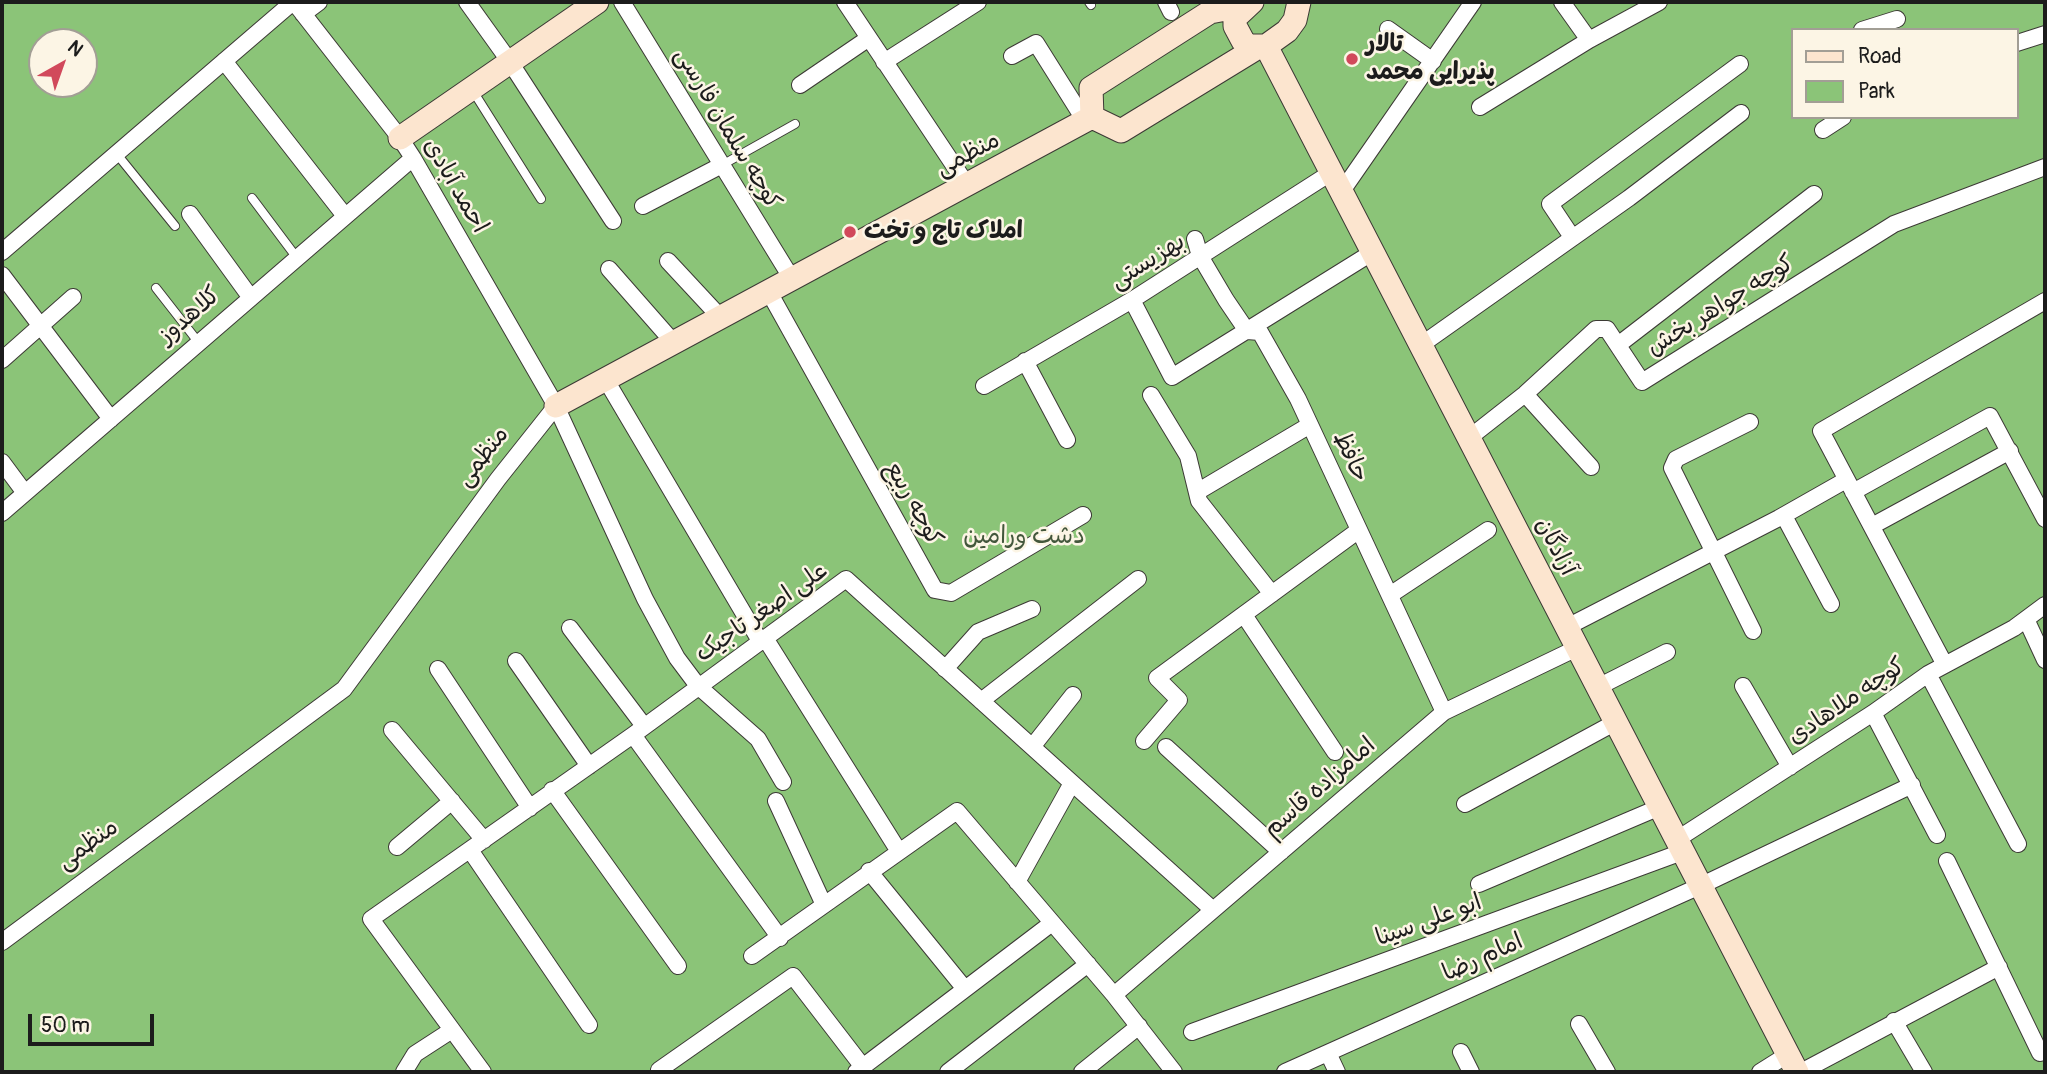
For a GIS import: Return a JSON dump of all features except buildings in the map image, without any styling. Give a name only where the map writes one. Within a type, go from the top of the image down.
[{"type":"street","points":[[2,251],[224,61],[297,6],[319,2]]},
{"type":"street","points":[[467,2],[510,62],[613,221]]},
{"type":"street","points":[[401,138],[597,2]]},
{"type":"street","name":"کوچه سلمان فارسی","points":[[622,2],[792,279]]},
{"type":"street","points":[[845,2],[967,185]]},
{"type":"street","points":[[884,62],[978,2]]},
{"type":"street","points":[[1012,57],[1036,43],[1089,119],[1121,131],[1287,31],[1295,19],[1299,2]]},
{"type":"street","points":[[1337,181],[1433,61],[1473,2]]},
{"type":"street","points":[[1562,2],[1589,40]]},
{"type":"street","points":[[1480,107],[1589,40],[1659,2]]},
{"type":"street","points":[[1874,28],[1898,24],[1893,2]]},
{"type":"street","points":[[1249,3],[1236,18],[1235,26],[1249,46],[1263,46]]},
{"type":"street","points":[[1089,119],[1091,89],[1210,12],[1249,3]]},
{"type":"street","name":"احمد آبادی","points":[[297,6],[401,138],[413,158],[556,406],[645,599],[677,658],[698,686],[758,739],[783,782]]},
{"type":"street","points":[[1388,29],[1433,61]]},
{"type":"street","points":[[2019,42],[2045,34]]},
{"type":"street","points":[[800,85],[869,38]]},
{"type":"street","name":"آزادگان","points":[[1263,46],[1337,181],[1795,1066]]},
{"type":"street","points":[[224,61],[345,216]]},
{"type":"street","points":[[1572,237],[1550,204],[1740,64]]},
{"type":"street","points":[[1421,345],[1741,113]]},
{"type":"street","name":"منظمی","points":[[2,942],[344,689],[498,479],[556,406],[1089,119]]},
{"type":"street","points":[[1824,130],[1840,119]]},
{"type":"street","name":"کلاهدوز","points":[[2,513],[413,158]]},
{"type":"street","points":[[643,206],[722,164]]},
{"type":"street","name":"کوچه جواهر بخش","points":[[1469,438],[1525,394],[1596,329],[1607,329],[1642,382],[1894,224],[2045,167]]},
{"type":"street","name":"بهزیستی","points":[[984,386],[1025,361],[1135,307],[1200,256],[1337,181]]},
{"type":"street","points":[[1618,345],[1814,194]]},
{"type":"street","points":[[190,214],[251,298]]},
{"type":"street","name":"حافظ","points":[[1195,239],[1200,256],[1247,331],[1260,332],[1310,425],[1444,712]]},
{"type":"street","points":[[1135,307],[1172,377],[1373,252]]},
{"type":"street","points":[[668,261],[721,318]]},
{"type":"street","points":[[609,269],[674,343]]},
{"type":"street","points":[[2,275],[111,419]]},
{"type":"street","name":"کوچه ربیع","points":[[769,292],[935,590],[951,593],[1083,515]]},
{"type":"street","points":[[2,359],[73,297]]},
{"type":"street","points":[[1945,665],[1821,431],[2045,301]]},
{"type":"street","points":[[1025,361],[1067,440]]},
{"type":"street","points":[[606,380],[762,640],[898,850]]},
{"type":"street","points":[[1151,394],[1188,456],[1199,501],[1272,594]]},
{"type":"street","points":[[1525,394],[1591,467]]},
{"type":"street","points":[[1567,627],[1784,516],[1990,416],[2045,519]]},
{"type":"street","points":[[1750,422],[1672,463],[1752,631]]},
{"type":"street","points":[[1197,492],[1310,425]]},
{"type":"street","points":[[1872,526],[2010,451]]},
{"type":"street","points":[[2,462],[25,493]]},
{"type":"street","points":[[1784,516],[1831,604]]},
{"type":"street","points":[[1144,741],[1179,700],[1157,678],[1359,530]]},
{"type":"street","points":[[1390,595],[1488,530]]},
{"type":"street","name":"علی اصغر تاجیک","points":[[452,1030],[370,919],[638,731],[846,579],[1213,910]]},
{"type":"street","points":[[981,701],[1138,579]]},
{"type":"street","name":"کوچه ملاهادی","points":[[1679,846],[1928,674],[2045,606]]},
{"type":"street","points":[[945,669],[978,632],[1032,609]]},
{"type":"street","points":[[1244,615],[1335,752]]},
{"type":"street","points":[[2026,619],[2045,660]]},
{"type":"street","points":[[570,628],[780,938]]},
{"type":"street","name":"امامزاده قاسم","points":[[1114,995],[1444,712],[1577,648]]},
{"type":"street","points":[[1598,687],[1667,652]]},
{"type":"street","points":[[516,661],[589,766]]},
{"type":"street","points":[[438,669],[530,808]]},
{"type":"street","points":[[1928,674],[2018,844]]},
{"type":"street","points":[[1744,686],[1790,767]]},
{"type":"street","points":[[1032,747],[1073,695]]},
{"type":"street","points":[[1873,713],[1937,835]]},
{"type":"street","points":[[1465,804],[1616,722]]},
{"type":"street","points":[[392,730],[452,801],[589,1025]]},
{"type":"street","points":[[1166,747],[1281,852]]},
{"type":"street","points":[[1017,882],[1072,783]]},
{"type":"street","name":"امام رضا","points":[[1285,1072],[1700,886],[1912,785]]},
{"type":"street","points":[[552,790],[678,967]]},
{"type":"street","points":[[397,847],[452,801]]},
{"type":"street","points":[[776,801],[824,905]]},
{"type":"street","points":[[1479,884],[1660,807]]},
{"type":"street","points":[[752,956],[898,850],[957,811],[1114,995],[1174,1072]]},
{"type":"street","name":"ابو علی سینا","points":[[1192,1032],[1679,846]]},
{"type":"street","points":[[1947,861],[2040,1053]]},
{"type":"street","points":[[869,871],[965,989]]},
{"type":"street","points":[[659,1070],[793,976],[859,1070],[1052,923]]},
{"type":"street","points":[[948,1072],[1088,964]]},
{"type":"street","points":[[1760,1072],[1795,1066],[1894,1021],[1999,967]]},
{"type":"street","points":[[1894,1021],[1924,1072]]},
{"type":"street","points":[[1579,1024],[1600,1070]]},
{"type":"street","points":[[1082,1072],[1139,1026]]},
{"type":"street","points":[[404,1072],[415,1054],[452,1030],[483,1072]]},
{"type":"street","points":[[1461,1052],[1471,1072]]},
{"type":"street","points":[[1328,1053],[1337,1072]]},
{"type":"lane","points":[[472,88],[541,199]]},
{"type":"lane","points":[[722,164],[795,124]]},
{"type":"lane","points":[[116,153],[175,226]]},
{"type":"lane","points":[[252,198],[297,258]]},
{"type":"lane","points":[[156,288],[199,343]]},
{"type":"green space","name":"دشت ورامین","points":[[2,2],[2045,2],[2045,1072],[2,1072]]},
{"type":"place","name":"تالار پذیرایی محمد","points":[[1352,59]]},
{"type":"place","name":"املاک تاج و تخت","points":[[850,232]]}]
